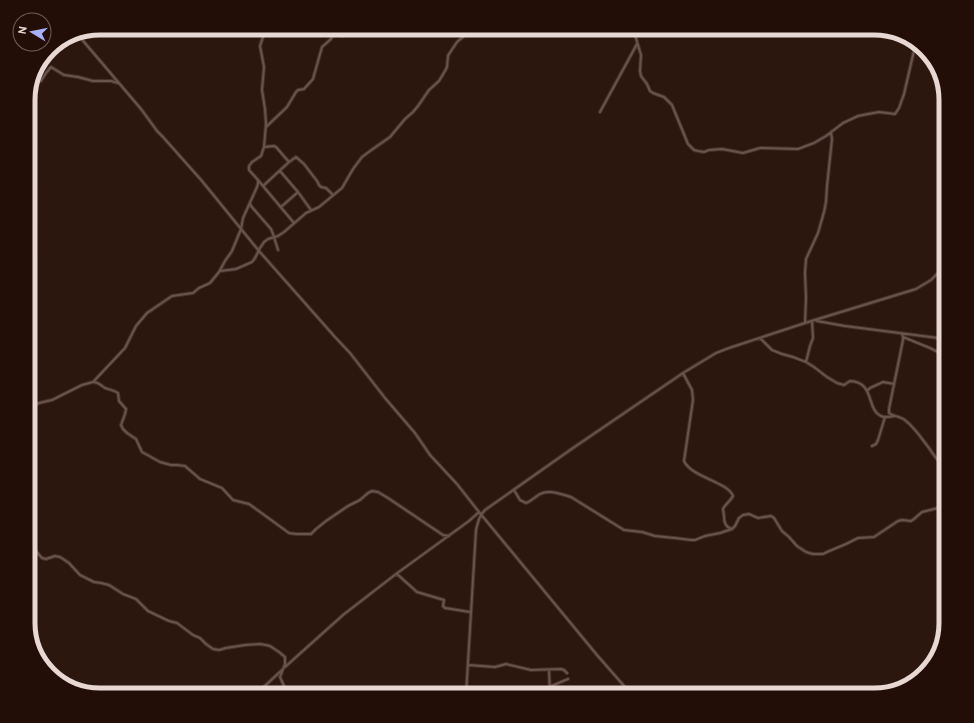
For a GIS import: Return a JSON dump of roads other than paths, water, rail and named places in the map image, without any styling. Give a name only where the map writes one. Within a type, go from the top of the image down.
[{"type":"street","points":[[264,35],[260,46],[264,66],[262,90],[266,127],[264,147],[261,156],[252,162],[249,166],[249,170],[294,223]]},
{"type":"street","points":[[266,127],[287,107],[296,92],[304,89],[314,77],[322,47],[331,40],[333,35]]},
{"type":"street","points":[[219,272],[223,270],[236,269],[250,263],[255,258],[264,242],[284,232],[306,213],[319,207],[342,188],[362,157],[390,137],[439,80],[447,67],[450,51],[464,35]]},
{"type":"street","points":[[635,35],[641,55],[641,76],[652,93],[664,97],[672,105],[688,144],[694,150],[704,152],[722,149],[743,153],[760,148],[798,149],[814,143],[843,123],[858,116],[879,112],[896,113],[904,94],[914,49]]},
{"type":"street","points":[[81,38],[259,251],[350,353],[385,398],[415,433],[430,455],[457,484],[626,688]]},
{"type":"street","points":[[600,112],[638,43]]},
{"type":"street","points":[[37,82],[41,81],[51,66],[64,75],[93,81],[112,81],[119,83]]},
{"type":"street","points":[[805,323],[806,259],[818,233],[826,202],[832,138],[831,132]]},
{"type":"street","points":[[264,147],[276,147],[289,162]]},
{"type":"street","points":[[263,186],[296,157],[315,178],[319,185],[326,188],[333,195]]},
{"type":"street","points":[[280,171],[311,210]]},
{"type":"street","points":[[93,382],[125,348],[136,326],[147,313],[172,296],[193,293],[199,288],[208,284],[219,272],[232,251],[241,229],[242,218],[257,187],[258,180]]},
{"type":"street","points":[[281,207],[298,192]]},
{"type":"street","points":[[250,203],[271,229],[278,250]]},
{"type":"street","points":[[263,688],[343,615],[396,574],[480,513],[683,373],[716,353],[729,348],[916,289],[931,280],[939,272]]},
{"type":"street","points":[[816,320],[902,335],[939,338]]},
{"type":"street","points":[[806,362],[813,338],[812,321]]},
{"type":"street","points":[[902,335],[939,352]]},
{"type":"street","points":[[894,416],[889,412],[902,335]]},
{"type":"street","points":[[760,338],[776,352],[806,362],[814,366],[822,374],[840,384],[844,385],[850,381],[853,381],[870,388]]},
{"type":"street","points":[[683,373],[693,392],[690,427],[684,461],[686,465],[693,470],[732,493],[732,499],[723,510],[725,523],[732,529]]},
{"type":"street","points":[[35,405],[52,400],[82,385],[93,382],[100,383],[104,387],[118,393],[120,401],[126,409],[122,425],[123,429],[126,433],[136,439],[142,452],[154,460],[171,466],[185,466],[200,479],[222,488],[233,500],[249,504],[289,533],[311,534],[326,521],[372,491],[378,492],[440,533],[449,536]]},
{"type":"street","points":[[867,392],[870,388],[882,382],[894,384]]},
{"type":"street","points":[[864,386],[880,416],[900,417],[906,421],[939,462]]},
{"type":"street","points":[[872,446],[876,444],[878,440],[885,417]]},
{"type":"street","points":[[514,490],[520,500],[526,503],[540,494],[554,492],[566,495],[624,530],[642,532],[655,536],[693,540],[732,529],[739,518],[744,515],[748,514],[758,518],[771,516],[774,518],[782,531],[797,546],[810,553],[823,554],[858,538],[875,536],[894,523],[902,520],[912,520],[922,512],[939,508]]},
{"type":"street","points":[[466,688],[475,536],[480,513]]},
{"type":"street","points":[[35,550],[42,558],[55,556],[60,557],[80,575],[94,582],[109,585],[136,599],[148,611],[176,623],[193,636],[200,638],[213,649],[219,650],[245,645],[266,645],[283,655],[285,661],[280,677],[285,688]]},
{"type":"street","points":[[396,574],[417,592],[444,600],[444,608],[471,612]]},
{"type":"street","points":[[468,665],[495,667],[506,664],[527,670],[561,669],[567,673]]},
{"type":"street","points":[[548,670],[549,686],[568,679]]}]
